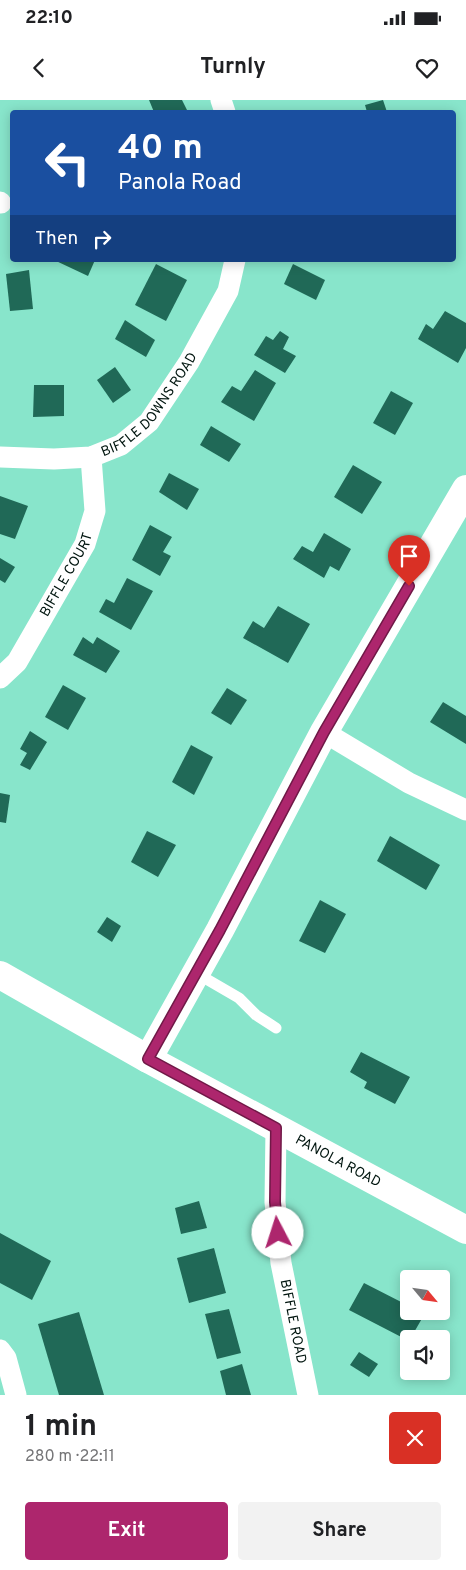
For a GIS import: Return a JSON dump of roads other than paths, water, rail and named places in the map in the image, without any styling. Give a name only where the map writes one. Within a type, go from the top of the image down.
[{"type":"street","name":"BIFFLE DOWNS ROAD","points":[[0,457],[54,460],[91,458],[121,445],[148,422],[189,362],[228,290],[235,262]]},
{"type":"street","name":"BIFFLE COURT","points":[[0,678],[17,662],[85,544],[95,511],[91,458]]},
{"type":"street","points":[[148,1059],[196,973],[324,732],[466,489]]},
{"type":"street","points":[[324,732],[409,783],[466,810]]},
{"type":"street","name":"PANOLA ROAD","points":[[0,975],[148,1059],[466,1230]]},
{"type":"street","name":"BIFFLE ROAD","points":[[276,1128],[275,1202],[281,1263],[308,1395]]},
{"type":"street","points":[[0,1350],[6,1358],[16,1395]]},
{"type":"lane","points":[[196,973],[239,998],[256,1014],[276,1028]]}]
